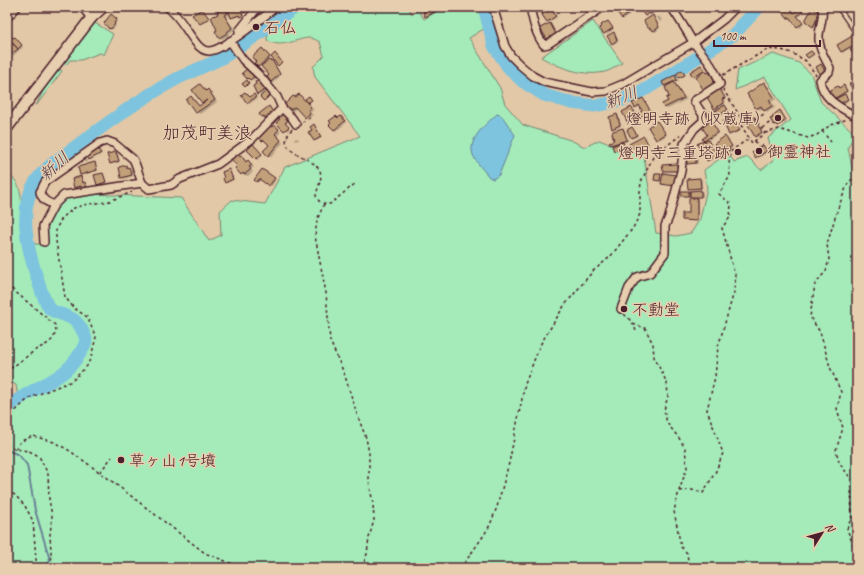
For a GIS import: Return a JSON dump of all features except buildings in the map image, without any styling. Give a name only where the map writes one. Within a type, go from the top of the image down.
[{"type":"street","points":[[7,18],[17,7]]},
{"type":"street","points":[[84,7],[92,18]]},
{"type":"street","points":[[7,128],[92,18],[103,7]]},
{"type":"street","points":[[167,7],[176,15],[196,42],[203,49],[208,51],[231,42],[258,7]]},
{"type":"street","points":[[236,36],[276,7]]},
{"type":"street","points":[[493,7],[505,46],[511,56],[533,76],[544,82],[592,92],[606,91],[623,84],[694,42],[724,19],[736,7]]},
{"type":"street","points":[[530,7],[537,33],[544,45],[548,44],[603,7]]},
{"type":"street","points":[[620,309],[629,288],[637,277],[650,273],[666,253],[665,226],[669,217],[681,171],[684,144],[694,129],[704,121],[703,116],[694,101],[719,80],[706,57],[698,48],[671,7]]},
{"type":"street","points":[[822,7],[823,14],[819,36],[820,44],[822,54],[830,68],[829,72],[820,80],[821,86],[831,101],[857,117]]},
{"type":"street","points":[[231,42],[243,60],[260,76],[277,97],[282,108],[296,124]]},
{"type":"street","points":[[54,205],[46,201],[40,192],[46,182],[100,142],[107,141],[115,144],[132,159],[135,162],[142,183],[149,189],[172,185],[180,179],[218,164],[252,139],[282,108]]},
{"type":"street","points":[[44,242],[43,226],[54,205],[66,194],[90,192],[142,183]]},
{"type":"lane","points":[[838,7],[857,34]]},
{"type":"path","points":[[744,123],[719,80],[768,49],[792,53],[806,60],[820,80]]},
{"type":"path","points":[[759,148],[754,141],[752,143],[741,125],[754,117],[756,119],[764,114]]},
{"type":"path","points":[[311,117],[296,124],[288,134],[286,142],[292,152],[312,162],[320,170],[321,179],[316,196],[319,201],[324,204],[330,204],[356,182]]},
{"type":"path","points":[[754,141],[765,133],[778,130],[808,138],[817,135],[829,126],[842,120],[857,117]]},
{"type":"path","points":[[756,119],[765,133]]},
{"type":"path","points":[[762,128],[772,121]]},
{"type":"path","points":[[461,568],[490,526],[497,507],[525,384],[540,345],[564,306],[593,271],[610,258],[633,228],[640,214],[641,182],[654,155],[678,137],[694,129]]},
{"type":"path","points":[[822,131],[831,142]]},
{"type":"path","points":[[679,491],[692,490],[704,493],[716,471],[723,453],[707,410],[715,377],[718,347],[734,292],[735,275],[722,228],[730,217],[731,204],[719,194],[730,176],[730,159],[732,150],[750,138]]},
{"type":"path","points":[[857,175],[848,183],[838,208],[828,244],[829,259],[826,271],[815,284],[810,317],[820,332],[830,367],[841,392],[837,409],[843,428],[836,450],[839,462],[851,479],[852,516],[847,528],[857,555]]},
{"type":"path","points":[[7,418],[29,398],[72,381],[87,366],[91,357],[96,337],[87,317],[74,308],[65,297],[56,241],[56,229],[62,218],[74,208],[88,204],[107,202],[134,191]]},
{"type":"path","points":[[324,204],[317,220],[316,236],[326,293],[330,341],[344,373],[356,414],[366,438],[369,453],[369,480],[374,520],[369,538],[367,554],[362,568]]},
{"type":"path","points":[[7,285],[55,325],[56,332],[53,339],[47,344],[37,349],[7,371]]},
{"type":"path","points":[[620,309],[633,324],[636,329],[636,334]]},
{"type":"path","points":[[633,324],[645,328],[653,344],[654,357],[667,383],[668,396],[664,410],[667,423],[685,448],[687,468],[674,511],[681,547],[687,552],[689,568]]},
{"type":"path","points":[[15,449],[21,441],[33,436],[54,442],[70,451],[100,472],[205,553],[244,568]]},
{"type":"path","points":[[7,444],[15,449],[30,451],[39,456],[48,474],[49,499],[52,516],[50,535],[52,568]]},
{"type":"path","points":[[100,472],[112,457]]},
{"type":"path","points":[[7,491],[16,494],[25,506],[32,521],[36,568]]},
{"type":"green space","points":[[299,7],[408,7],[412,14],[418,10],[424,19],[439,10],[438,7],[479,7],[485,28],[469,38],[500,88],[505,104],[523,125],[570,140],[585,147],[599,140],[644,157],[656,233],[676,236],[691,233],[700,219],[707,188],[704,170],[728,153],[734,162],[748,157],[761,170],[774,160],[768,138],[791,120],[765,77],[735,90],[738,70],[773,54],[799,63],[811,74],[821,102],[855,134],[848,147],[854,179],[857,186],[857,568],[7,568],[7,413],[19,403],[16,385],[7,380],[7,173],[17,182],[24,218],[34,244],[46,244],[45,229],[54,208],[67,196],[91,194],[181,198],[209,241],[221,235],[220,211],[232,200],[265,204],[285,167],[360,136],[315,77],[313,67],[324,56],[320,42],[309,38],[277,44],[267,40],[268,28]]},
{"type":"green space","points":[[593,21],[622,63],[608,71],[600,73],[582,73],[556,65],[541,57]]},
{"type":"green space","points":[[95,23],[113,34],[104,55],[100,53],[81,60],[70,60],[66,65],[63,63]]},
{"type":"green space","points":[[58,68],[62,71],[36,106],[45,87]]},
{"type":"water","points":[[497,114],[502,116],[515,135],[499,175],[493,179],[489,177],[478,163],[473,155],[472,149],[475,137]]},
{"type":"waterway","name":"新川","points":[[7,408],[18,399],[60,375],[78,357],[86,341],[81,328],[76,322],[50,309],[46,303],[34,269],[28,244],[26,217],[30,192],[36,181],[54,162],[110,121],[158,89],[230,53],[296,7]]},
{"type":"waterway","name":"新川","points":[[484,7],[494,46],[508,67],[522,81],[544,95],[572,103],[595,106],[620,101],[648,88],[733,35],[759,7]]},
{"type":"waterway","points":[[7,450],[19,455],[27,465],[35,510],[50,560],[46,568]]},
{"type":"place","name":"石仏","points":[[256,27]]},
{"type":"place","name":"燈明寺跡（収蔵庫）","points":[[778,118]]},
{"type":"place","name":"御霊神社","points":[[759,151]]},
{"type":"place","name":"燈明寺三重塔跡","points":[[738,152]]},
{"type":"place","name":"不動堂","points":[[624,309]]},
{"type":"place","name":"草ヶ山1号墳","points":[[121,460]]},
{"type":"district","name":"加茂町美浪","points":[[207,133]]}]
